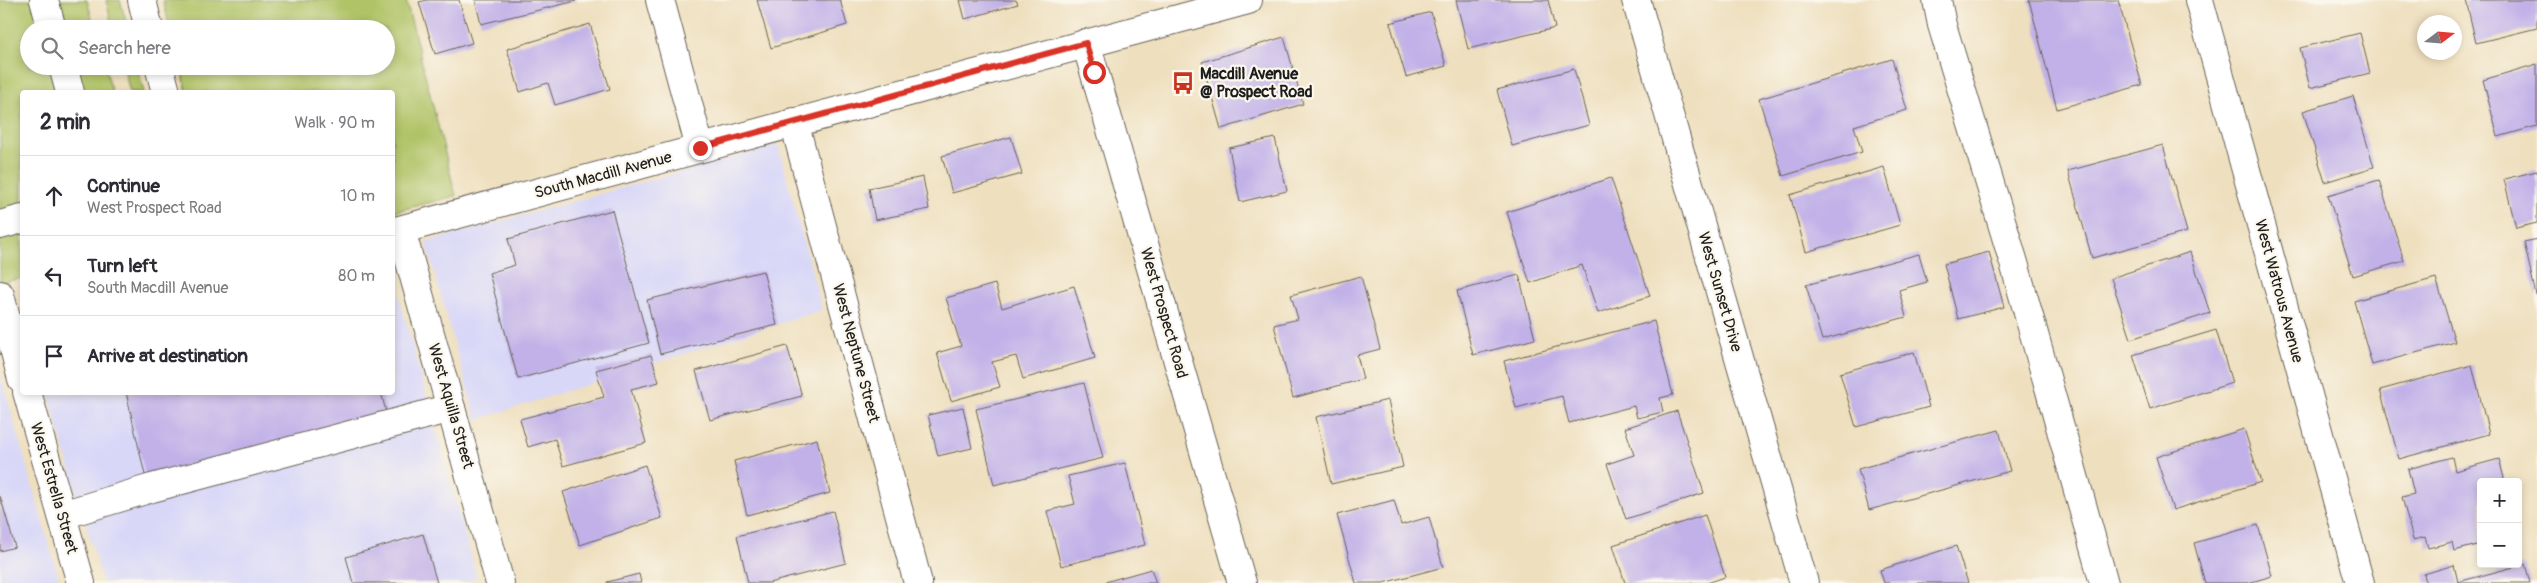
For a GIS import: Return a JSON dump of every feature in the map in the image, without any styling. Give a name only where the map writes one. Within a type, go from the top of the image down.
[{"type":"street","points":[[44,0],[50,20]]},
{"type":"street","points":[[142,0],[147,20]]},
{"type":"street","points":[[660,0],[700,148]]},
{"type":"street","name":"South Macdill Avenue","points":[[397,231],[1086,43],[1194,7],[1248,0]]},
{"type":"street","name":"West Sunset Drive","points":[[1636,0],[1804,583]]},
{"type":"street","points":[[1937,0],[1942,25],[2014,264],[2104,583]]},
{"type":"street","name":"West Watrous Avenue","points":[[2199,0],[2360,583]]},
{"type":"street","name":"West Prospect Road","points":[[1086,43],[1242,583]]},
{"type":"street","points":[[65,75],[69,90]]},
{"type":"street","points":[[161,75],[165,90]]},
{"type":"street","name":"West Neptune Street","points":[[794,122],[918,583]]},
{"type":"street","points":[[0,225],[20,220]]},
{"type":"street","name":"West Aquilla Street","points":[[397,231],[451,408],[500,583]]},
{"type":"street","points":[[0,295],[20,370]]},
{"type":"street","name":"West Estrella Street","points":[[27,395],[81,583]]},
{"type":"street","points":[[62,516],[152,488],[451,408]]},
{"type":"shaded area","points":[[778,145],[822,310],[476,420],[426,242]]},
{"type":"shaded area","points":[[395,282],[477,578],[461,583],[103,583],[49,395],[395,395]]},
{"type":"shaded area","points":[[0,373],[60,583],[0,583]]},
{"type":"green space","points":[[0,0],[87,0],[93,20],[20,20],[20,75],[107,75],[111,90],[20,90],[20,278],[0,283]]},
{"type":"green space","points":[[106,0],[120,0],[126,20],[111,20]]},
{"type":"green space","points":[[163,0],[406,0],[456,196],[395,211],[395,90],[186,90],[182,75],[395,75],[395,20],[168,20]]},
{"type":"green space","points":[[125,75],[139,75],[143,90],[129,90]]},
{"type":"building","points":[[427,0],[459,0],[472,43],[435,54],[419,2]]},
{"type":"building","points":[[475,0],[576,0],[576,1],[481,24]]},
{"type":"building","points":[[757,0],[840,0],[847,25],[771,48]]},
{"type":"building","points":[[960,0],[1016,0],[1018,4],[965,19]]},
{"type":"building","points":[[1456,0],[1548,0],[1555,28],[1468,49]]},
{"type":"building","points":[[2029,0],[2118,0],[2142,85],[2057,109]]},
{"type":"building","points":[[2466,0],[2537,0],[2537,28],[2476,43]]},
{"type":"building","points":[[1431,12],[1446,66],[1406,77],[1390,23]]},
{"type":"building","points":[[590,24],[610,89],[555,105],[548,83],[520,92],[507,49]]},
{"type":"building","points":[[2360,33],[2370,73],[2310,88],[2300,48]]},
{"type":"building","points":[[1284,37],[1303,104],[1221,129],[1202,62]]},
{"type":"building","points":[[1892,59],[1907,110],[1854,126],[1862,152],[1783,176],[1759,99]]},
{"type":"building","points":[[2537,64],[2537,126],[2498,137],[2483,80]]},
{"type":"building","points":[[1574,69],[1589,125],[1512,146],[1497,90]]},
{"type":"building","points":[[2353,96],[2374,167],[2325,182],[2303,111]]},
{"type":"building","points":[[1011,137],[1022,174],[952,193],[942,156]]},
{"type":"building","points":[[1275,138],[1287,191],[1240,202],[1229,148]]},
{"type":"building","points":[[2163,145],[2187,232],[2092,258],[2068,171]]},
{"type":"building","points":[[1884,167],[1900,225],[1806,252],[1790,195]]},
{"type":"building","points":[[2537,171],[2537,223],[2516,228],[2504,179]]},
{"type":"building","points":[[923,177],[929,209],[875,220],[869,188]]},
{"type":"building","points":[[1611,178],[1650,296],[1598,313],[1582,265],[1530,283],[1507,212]]},
{"type":"building","points":[[2379,180],[2404,261],[2353,276],[2328,195]]},
{"type":"building","points":[[612,210],[649,343],[518,379],[489,273],[515,265],[508,239]]},
{"type":"building","points":[[2537,239],[2537,295],[2536,295],[2524,242]]},
{"type":"building","points":[[1989,252],[2004,307],[1958,319],[1944,264]]},
{"type":"building","points":[[2190,252],[2210,313],[2131,339],[2111,278]]},
{"type":"building","points":[[1919,254],[1927,282],[1899,290],[1906,317],[1822,340],[1806,285]]},
{"type":"building","points":[[763,271],[777,325],[660,354],[647,300]]},
{"type":"building","points":[[1519,275],[1535,339],[1473,355],[1457,291]]},
{"type":"building","points":[[1361,276],[1380,349],[1357,355],[1363,379],[1293,398],[1274,325],[1298,319],[1291,295]]},
{"type":"building","points":[[2436,278],[2455,342],[2372,365],[2354,301]]},
{"type":"building","points":[[995,284],[1002,308],[1074,286],[1095,358],[1023,379],[1016,356],[992,362],[1000,387],[951,401],[937,353],[961,346],[946,298]]},
{"type":"building","points":[[1654,321],[1673,395],[1660,398],[1663,412],[1637,418],[1634,406],[1569,423],[1562,396],[1516,408],[1504,361]]},
{"type":"building","points":[[2216,330],[2232,383],[2150,409],[2133,355]]},
{"type":"building","points":[[787,346],[802,396],[710,420],[696,371]]},
{"type":"building","points":[[1914,352],[1929,407],[1856,427],[1840,373]]},
{"type":"building","points":[[651,355],[659,382],[631,389],[646,443],[563,466],[555,439],[528,447],[520,419],[604,397],[596,370]]},
{"type":"building","points":[[2472,365],[2489,434],[2399,459],[2380,390]]},
{"type":"building","points":[[1084,383],[1103,458],[994,485],[976,409]]},
{"type":"building","points":[[127,395],[382,395],[387,416],[145,475]]},
{"type":"building","points":[[1388,400],[1403,467],[1331,484],[1316,417]]},
{"type":"building","points":[[963,407],[972,448],[938,456],[928,415]]},
{"type":"building","points":[[1677,411],[1704,493],[1626,519],[1607,464],[1634,455],[1625,428]]},
{"type":"building","points":[[2244,429],[2261,482],[2173,510],[2156,457]]},
{"type":"building","points":[[1999,430],[2010,471],[1869,510],[1858,469]]},
{"type":"building","points":[[817,439],[830,493],[747,515],[734,461]]},
{"type":"building","points":[[2452,457],[2455,471],[2499,459],[2504,478],[2477,478],[2477,545],[2454,551],[2452,542],[2428,548],[2425,537],[2413,540],[2402,497],[2414,494],[2408,469]]},
{"type":"building","points":[[1125,463],[1145,545],[1061,566],[1047,511],[1075,504],[1068,476]]},
{"type":"building","points":[[645,465],[662,518],[580,545],[563,492]]},
{"type":"building","points":[[0,496],[15,547],[0,551]]},
{"type":"building","points":[[1394,500],[1401,525],[1429,517],[1443,567],[1383,583],[1356,583],[1337,515]]},
{"type":"building","points":[[833,511],[846,563],[769,583],[748,583],[737,536]]},
{"type":"building","points":[[1705,515],[1725,577],[1707,583],[1625,583],[1613,545]]},
{"type":"building","points":[[2258,525],[2272,576],[2248,583],[2205,583],[2194,543]]},
{"type":"building","points":[[423,534],[437,583],[353,583],[346,557]]},
{"type":"building","points":[[1956,546],[1968,583],[1884,583],[1880,570]]},
{"type":"building","points":[[2525,564],[2530,583],[2426,583],[2424,574],[2454,565],[2458,582],[2510,568],[2522,568],[2522,565]]},
{"type":"building","points":[[1151,569],[1156,583],[1105,583],[1105,582]]},
{"type":"building","points":[[639,574],[641,583],[607,583],[607,582]]},
{"type":"place","name":"Macdill Avenue @ Prospect Road","points":[[1183,83]]},
{"type":"route","points":[[700,148],[1086,43],[1094,72]]}]
